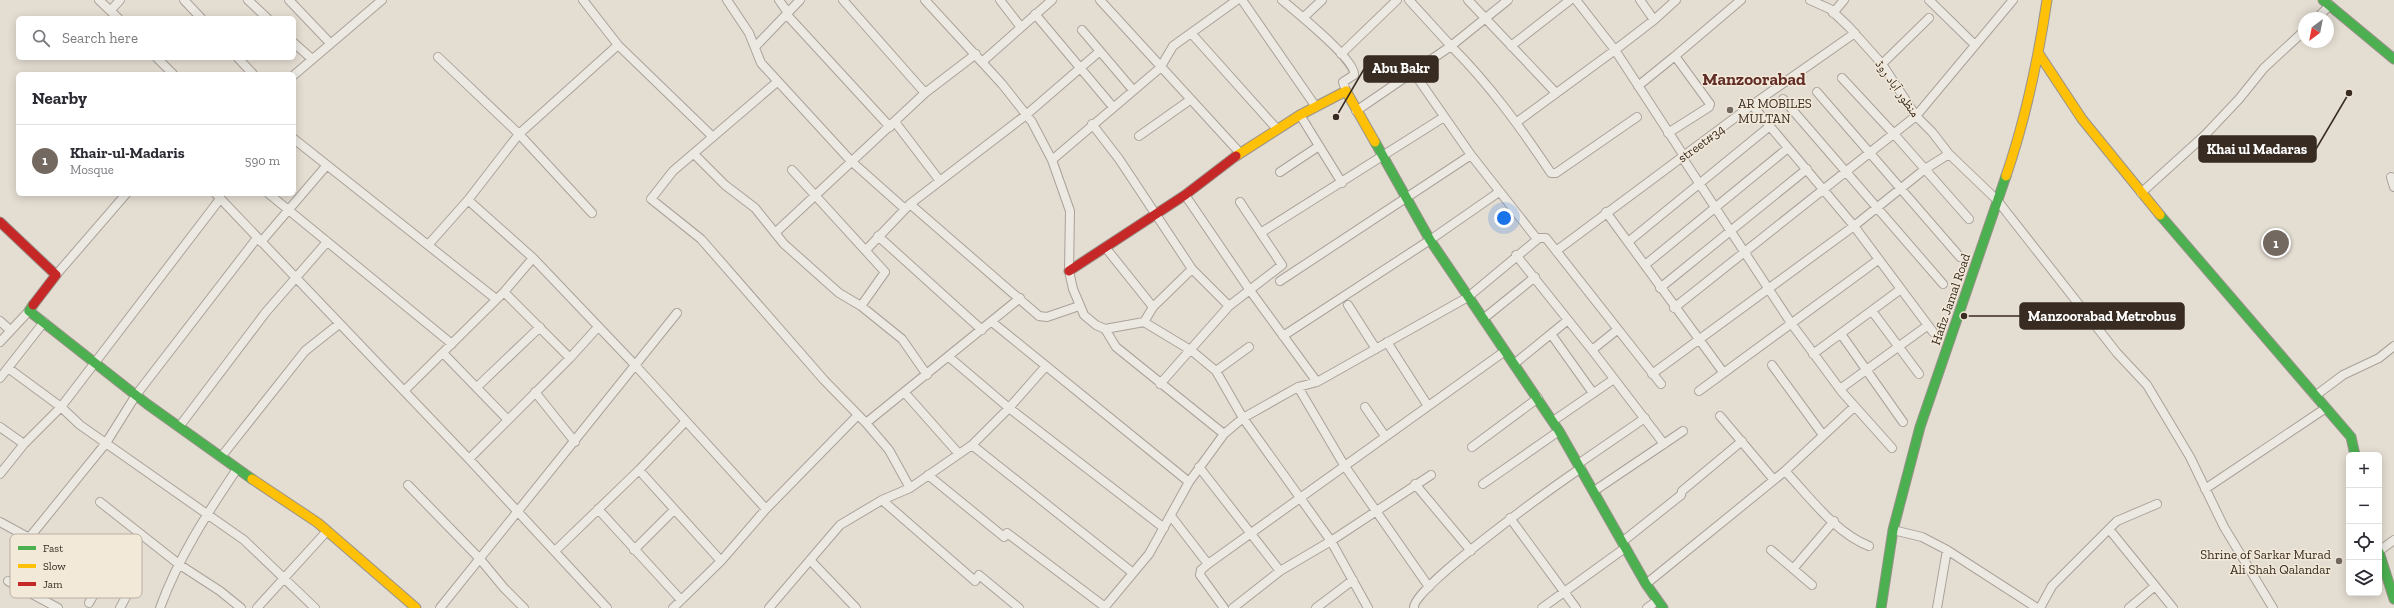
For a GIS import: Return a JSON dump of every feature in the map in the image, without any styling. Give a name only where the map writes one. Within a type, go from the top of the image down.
[{"type":"street","points":[[99,0],[116,16]]},
{"type":"street","points":[[111,10],[120,0]]},
{"type":"street","points":[[184,0],[199,16]]},
{"type":"street","points":[[248,0],[265,16]]},
{"type":"street","points":[[289,0],[330,43]]},
{"type":"street","points":[[296,73],[382,0]]},
{"type":"street","points":[[583,0],[618,45],[712,136]]},
{"type":"street","points":[[726,0],[749,33],[759,60],[777,82],[851,161],[1043,317],[1079,306]]},
{"type":"street","points":[[778,0],[787,14],[893,125],[940,181]]},
{"type":"street","points":[[755,47],[800,0]]},
{"type":"street","points":[[843,0],[926,93]]},
{"type":"street","points":[[925,0],[976,54],[1032,122],[1052,160],[1070,211],[1069,271],[1079,306],[1084,315],[1096,325],[1105,329],[1144,322],[1192,351],[1216,371],[1243,418],[1331,541],[1368,608]]},
{"type":"street","points":[[1000,0],[1020,26]]},
{"type":"street","points":[[982,62],[1020,26],[1052,0]]},
{"type":"street","points":[[1100,0],[1160,68],[1240,153]]},
{"type":"street","points":[[1052,160],[1092,124],[1160,68],[1173,46],[1237,0]]},
{"type":"street","points":[[1242,0],[1316,107]]},
{"type":"street","points":[[1282,0],[1304,17],[1341,54],[1354,72],[1354,75],[1343,82],[1356,111],[1430,240],[1538,398],[1580,466],[1646,584],[1660,604],[1647,608]]},
{"type":"street","points":[[1304,17],[1322,0]]},
{"type":"street","points":[[1341,54],[1397,0]]},
{"type":"street","points":[[1409,0],[1478,73],[1517,122],[1554,174],[1637,117]]},
{"type":"street","points":[[1468,0],[1556,93]]},
{"type":"street","points":[[1356,111],[1452,46],[1508,0]]},
{"type":"street","points":[[1511,46],[1570,0]]},
{"type":"street","points":[[1576,0],[1615,50],[1700,185],[1769,288],[1791,324],[1854,407],[1892,448]]},
{"type":"street","points":[[1640,0],[1654,20]]},
{"type":"street","points":[[1517,122],[1615,50],[1654,20],[1676,0]]},
{"type":"street","points":[[1638,86],[1676,56],[1741,0]]},
{"type":"street","name":"منظور آباد روڈ","points":[[1810,0],[1833,13],[1855,33],[1882,64],[1916,116],[1932,132],[1949,154],[1997,200],[2117,354],[2147,385],[2190,457],[2224,527],[2273,608]]},
{"type":"street","points":[[1833,13],[1844,0]]},
{"type":"street","points":[[1674,308],[1824,191],[1916,116],[2013,0]]},
{"type":"street","name":"Hafiz Jamal Road","points":[[1881,608],[1893,530],[1920,427],[2023,126],[2039,54],[2047,0]]},
{"type":"street","points":[[1932,1],[1975,45]]},
{"type":"street","points":[[2321,12],[2326,3],[2394,59]]},
{"type":"street","points":[[1035,14],[1112,107]]},
{"type":"street","points":[[1882,64],[1929,18]]},
{"type":"street","points":[[1082,30],[1133,90]]},
{"type":"street","points":[[1191,33],[1277,130]]},
{"type":"street","name":"street#34","points":[[1556,251],[1752,104],[1855,33]]},
{"type":"street","points":[[2141,193],[2205,135],[2240,99],[2264,68],[2298,37]]},
{"type":"street","points":[[296,45],[312,59]]},
{"type":"street","points":[[430,244],[468,200],[519,134],[618,45]]},
{"type":"street","points":[[866,250],[907,207],[1026,115],[1100,51]]},
{"type":"street","points":[[775,233],[926,93],[976,54]]},
{"type":"street","points":[[2039,54],[2060,91],[2091,134],[2252,325],[2351,437],[2354,452]]},
{"type":"street","points":[[1668,133],[1709,107],[1710,104],[1676,56]]},
{"type":"street","points":[[438,57],[519,134],[592,213]]},
{"type":"street","points":[[159,60],[171,72]]},
{"type":"street","points":[[240,60],[251,72]]},
{"type":"street","points":[[1414,73],[1471,155],[1537,239]]},
{"type":"street","points":[[1842,78],[1894,134],[1969,220]]},
{"type":"street","points":[[777,82],[712,136],[694,154],[673,171],[651,199],[701,239],[824,380],[866,423],[889,450],[910,488]]},
{"type":"street","points":[[1069,271],[1185,195],[1240,153],[1300,115],[1346,91]]},
{"type":"street","points":[[1817,92],[1960,257]]},
{"type":"street","points":[[1783,99],[1943,284]]},
{"type":"street","points":[[1139,136],[1190,100]]},
{"type":"street","points":[[1752,104],[1854,226],[1930,329],[1898,346],[1840,389]]},
{"type":"street","points":[[1300,115],[1342,182]]},
{"type":"street","points":[[1262,232],[1383,157],[1444,117]]},
{"type":"street","points":[[1092,124],[1119,159],[1192,269],[1229,306]]},
{"type":"street","points":[[1628,242],[1700,185],[1770,126]]},
{"type":"street","points":[[296,141],[430,244],[496,299]]},
{"type":"street","points":[[1280,172],[1319,146]]},
{"type":"street","points":[[1644,265],[1788,148]]},
{"type":"street","points":[[694,154],[724,185],[755,208],[784,244],[830,285],[861,306],[902,339],[927,375]]},
{"type":"street","points":[[1652,374],[1854,226],[1925,169],[1949,154]]},
{"type":"street","points":[[1280,281],[1471,155]]},
{"type":"street","points":[[32,534],[106,443],[136,395],[259,240],[288,210],[327,165]]},
{"type":"street","points":[[1660,288],[1806,169]]},
{"type":"street","points":[[792,170],[885,272],[861,306]]},
{"type":"street","points":[[2391,177],[2394,186]]},
{"type":"street","points":[[1283,336],[1430,240],[1499,192]]},
{"type":"street","points":[[1185,195],[1248,289],[1317,382]]},
{"type":"street","points":[[0,342],[29,311],[56,275],[124,196]]},
{"type":"street","points":[[0,474],[24,444],[61,407],[218,196],[469,459],[607,608]]},
{"type":"street","points":[[271,196],[452,344]]},
{"type":"street","points":[[468,200],[533,258],[635,365],[766,509]]},
{"type":"street","points":[[1160,384],[1192,351],[1229,306],[1248,289],[1282,265],[1262,232],[1240,202]]},
{"type":"street","points":[[1606,212],[1674,308],[1723,372]]},
{"type":"street","points":[[0,222],[56,275]]},
{"type":"street","points":[[878,236],[982,330]]},
{"type":"street","points":[[928,475],[1004,537],[1007,533],[1105,607],[1149,554],[1189,482],[1224,434],[1243,418],[1298,387],[1317,382],[1468,297],[1516,255],[1537,239],[1546,238],[1661,384]]},
{"type":"street","points":[[179,427],[266,312],[327,242]]},
{"type":"street","points":[[1105,247],[1153,307]]},
{"type":"street","points":[[1516,255],[1535,277],[1664,444]]},
{"type":"street","points":[[404,391],[504,292],[533,258]]},
{"type":"street","points":[[1698,391],[1878,260]]},
{"type":"street","points":[[1144,322],[1153,307],[1192,269]]},
{"type":"street","points":[[1483,319],[1535,277]]},
{"type":"street","points":[[1813,354],[1901,289]]},
{"type":"street","points":[[504,292],[570,358]]},
{"type":"street","points":[[866,423],[905,393],[1020,298]]},
{"type":"street","points":[[1348,305],[1376,349]]},
{"type":"street","points":[[29,311],[179,427],[327,531],[416,608]]},
{"type":"street","points":[[1872,311],[1919,374]]},
{"type":"street","points":[[440,608],[519,512],[677,313]]},
{"type":"street","points":[[1514,364],[1568,320]]},
{"type":"street","points":[[0,321],[10,330]]},
{"type":"street","points":[[0,378],[44,322]]},
{"type":"street","points":[[992,322],[1189,482]]},
{"type":"street","points":[[221,457],[305,351],[339,324]]},
{"type":"street","points":[[476,387],[540,327]]},
{"type":"street","points":[[469,459],[570,358],[598,327]]},
{"type":"street","points":[[1105,329],[1116,347],[1160,384],[1224,434]]},
{"type":"street","points":[[1592,350],[1617,330]]},
{"type":"street","points":[[1551,334],[1593,393]]},
{"type":"street","points":[[1841,334],[1904,422]]},
{"type":"street","points":[[1387,342],[1428,406]]},
{"type":"street","points":[[2315,396],[2343,375],[2379,358],[2394,346]]},
{"type":"street","points":[[1216,371],[1249,347]]},
{"type":"street","points":[[1224,608],[1200,575],[1201,570],[1344,465],[1505,351]]},
{"type":"street","points":[[443,353],[508,420]]},
{"type":"street","points":[[949,357],[1009,408],[1164,528]]},
{"type":"street","points":[[1772,365],[1823,435]]},
{"type":"street","points":[[769,608],[840,525],[882,500],[910,488],[972,444],[1009,408],[1046,366]]},
{"type":"street","points":[[8,368],[61,407],[80,425],[162,484],[207,513],[244,540],[315,608]]},
{"type":"street","points":[[1553,421],[1614,379]]},
{"type":"street","points":[[1298,387],[1344,465],[1429,587]]},
{"type":"street","points":[[535,392],[575,442]]},
{"type":"street","points":[[905,393],[959,454]]},
{"type":"street","points":[[1472,447],[1538,398]]},
{"type":"street","points":[[1365,407],[1385,436]]},
{"type":"street","points":[[1646,584],[1785,471],[1854,407]]},
{"type":"street","points":[[2205,489],[2326,408]]},
{"type":"street","points":[[673,608],[721,561],[766,509],[858,415]]},
{"type":"street","points":[[1720,416],[1774,480]]},
{"type":"street","points":[[1414,608],[1416,600],[1429,587],[1510,518],[1645,418]]},
{"type":"street","points":[[555,551],[639,470],[686,421]]},
{"type":"street","points":[[0,427],[24,444]]},
{"type":"street","points":[[1483,484],[1559,431]]},
{"type":"street","points":[[1594,491],[1683,431]]},
{"type":"street","points":[[1542,608],[1624,545],[1682,495],[1682,491],[1742,441]]},
{"type":"street","points":[[972,444],[1133,573]]},
{"type":"street","points":[[1199,467],[1280,571]]},
{"type":"street","points":[[160,608],[168,586],[207,513],[237,469]]},
{"type":"street","points":[[639,470],[721,561]]},
{"type":"street","points":[[1785,471],[1834,521],[1854,538],[1869,546]]},
{"type":"street","points":[[1233,608],[1280,571],[1331,541],[1375,510],[1431,475]]},
{"type":"street","points":[[1415,484],[1471,551]]},
{"type":"street","points":[[408,486],[480,559],[504,588],[524,608]]},
{"type":"street","points":[[882,500],[975,581],[979,575],[1019,608]]},
{"type":"street","points":[[100,502],[141,534]]},
{"type":"street","points":[[1893,530],[1922,537],[1947,550],[2038,608],[2052,586],[2117,521],[2157,504]]},
{"type":"street","points":[[598,510],[681,600]]},
{"type":"street","points":[[634,550],[674,510]]},
{"type":"street","points":[[1171,516],[1208,564]]},
{"type":"street","points":[[1510,518],[1576,608]]},
{"type":"street","points":[[1793,568],[1834,521]]},
{"type":"street","points":[[0,522],[22,534]]},
{"type":"street","points":[[2109,529],[2173,608]]},
{"type":"street","points":[[257,608],[282,578],[327,531]]},
{"type":"street","points":[[142,535],[180,565],[220,591],[240,608]]},
{"type":"street","points":[[2382,550],[2394,540]]},
{"type":"street","points":[[1771,550],[1812,585]]},
{"type":"street","points":[[1938,608],[1947,550]]},
{"type":"street","points":[[810,560],[856,608]]},
{"type":"street","points":[[2382,560],[2394,599]]},
{"type":"street","points":[[1316,608],[1353,580]]},
{"type":"street","points":[[2129,608],[2155,586]]},
{"type":"street","points":[[39,598],[58,608]]},
{"type":"street","points":[[89,603],[92,598]]},
{"type":"street","points":[[120,608],[124,598]]},
{"type":"traffic: fast","points":[[2323,0],[2394,59]]},
{"type":"traffic: fast","points":[[1375,142],[1430,240],[1559,431],[1646,584],[1663,608]]},
{"type":"traffic: fast","points":[[1881,608],[1893,530],[1920,427],[2006,176]]},
{"type":"traffic: fast","points":[[2160,215],[2351,437],[2354,452]]},
{"type":"traffic: fast","points":[[33,305],[29,311],[147,404],[252,479]]},
{"type":"traffic: fast","points":[[2382,560],[2394,599]]},
{"type":"traffic: slow","points":[[2006,176],[2020,132],[2031,89],[2047,0]]},
{"type":"traffic: slow","points":[[2039,54],[2082,119],[2160,215]]},
{"type":"traffic: slow","points":[[1236,156],[1300,115],[1346,91],[1375,142]]},
{"type":"traffic: slow","points":[[252,479],[318,523],[416,608]]},
{"type":"traffic: jam","points":[[1069,271],[1185,195],[1236,156]]},
{"type":"traffic: jam","points":[[0,222],[56,275],[33,305]]},
{"type":"place","name":"Khai ul Madaras","points":[[2349,93]]},
{"type":"place","name":"AR MOBILES MULTAN","points":[[1730,110]]},
{"type":"place","name":"Abu Bakr","points":[[1336,117]]},
{"type":"place","name":"Khair-ul-Madaris","points":[[2276,243]]},
{"type":"place","name":"Manzoorabad Metrobus","points":[[1964,316]]},
{"type":"place","name":"Shrine of Sarkar Murad Ali Shah Qalandar","points":[[2339,561]]},
{"type":"district","name":"Manzoorabad","points":[[1754,79]]}]
